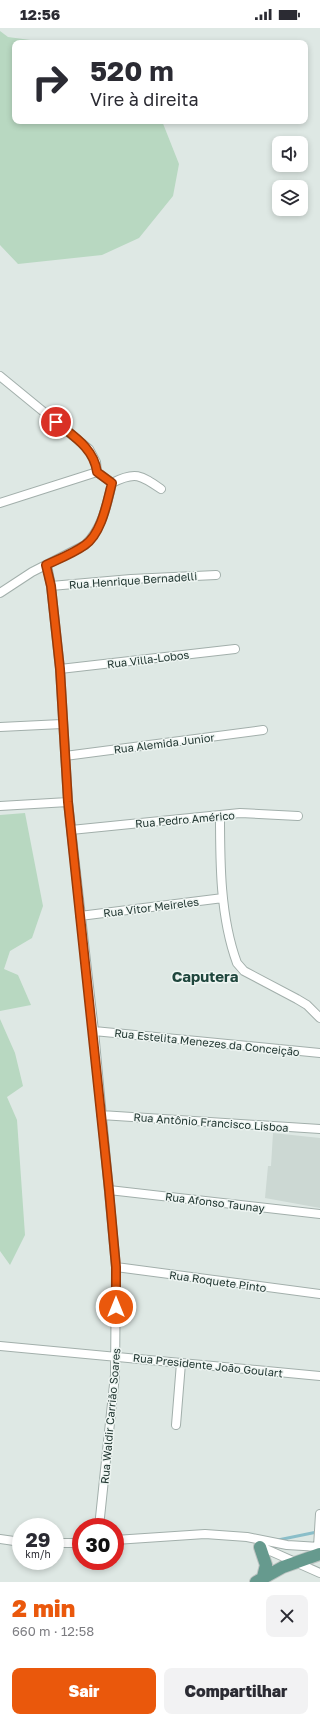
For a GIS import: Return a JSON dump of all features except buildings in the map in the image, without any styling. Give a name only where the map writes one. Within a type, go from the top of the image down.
[{"type":"main road","points":[[259,1579],[266,1565],[260,1547]]},
{"type":"main road","points":[[259,1579],[296,1562],[319,1549]]},
{"type":"street","points":[[0,376],[89,449],[96,462],[97,472],[112,483]]},
{"type":"street","points":[[0,503],[97,472]]},
{"type":"street","points":[[0,593],[32,572],[85,545],[92,538],[104,515],[112,483],[124,477],[137,475],[161,488]]},
{"type":"street","name":"Rua Waldir Carrião Soares","points":[[46,565],[51,586],[60,669],[62,724],[68,802],[94,1031],[116,1267],[115,1375],[101,1518]]},
{"type":"street","name":"Rua Henrique Bernadelli","points":[[51,586],[131,579],[216,575]]},
{"type":"street","name":"Rua Villa-Lobos","points":[[60,669],[235,649]]},
{"type":"street","points":[[0,727],[62,724]]},
{"type":"street","name":"Rua Alemida Junior","points":[[65,756],[263,730]]},
{"type":"street","points":[[0,806],[68,802]]},
{"type":"street","name":"Rua Pedro Américo","points":[[71,830],[240,813],[298,816]]},
{"type":"street","points":[[220,815],[222,898],[237,963],[244,971],[307,1005],[320,1018]]},
{"type":"street","name":"Rua Vitor Meireles","points":[[80,916],[222,898]]},
{"type":"street","name":"Rua Estelita Menezes da Conceição","points":[[94,1031],[320,1053]]},
{"type":"street","name":"Rua Antônio Francisco Lisboa","points":[[101,1115],[320,1129]]},
{"type":"street","name":"Rua Afonso Taunay","points":[[109,1190],[320,1214]]},
{"type":"street","name":"Rua Roquete Pinto","points":[[116,1267],[320,1294]]},
{"type":"street","name":"Rua Presidente João Goulart","points":[[0,1346],[320,1376]]},
{"type":"street","points":[[176,1424],[181,1363]]},
{"type":"street","points":[[124,1539],[205,1534],[247,1537],[319,1549],[320,1514]]},
{"type":"street","points":[[247,1537],[260,1547],[320,1573]]},
{"type":"street","points":[[0,1539],[12,1541]]},
{"type":"shaded area","points":[[273,1133],[320,1138],[320,1208],[265,1198],[268,1166],[271,1166]]},
{"type":"green space","points":[[0,31],[8,37],[30,40],[12,40],[12,124],[163,124],[179,164],[173,196],[139,238],[102,255],[18,264],[0,245]]},
{"type":"green space","points":[[25,813],[43,906],[32,938],[10,951],[4,969],[18,975],[31,1005],[0,1011],[0,815]]},
{"type":"green space","points":[[0,1019],[15,1053],[23,1086],[7,1097],[17,1120],[25,1235],[10,1265],[0,1251]]},
{"type":"waterway","points":[[278,1540],[317,1532]]},
{"type":"district","name":"Caputera","points":[[205,976]]},
{"type":"route","points":[[56,422],[89,449],[96,462],[97,472],[112,483],[104,515],[92,538],[85,545],[46,565],[51,586],[60,669],[68,802],[94,1031],[116,1267],[116,1307]]}]
